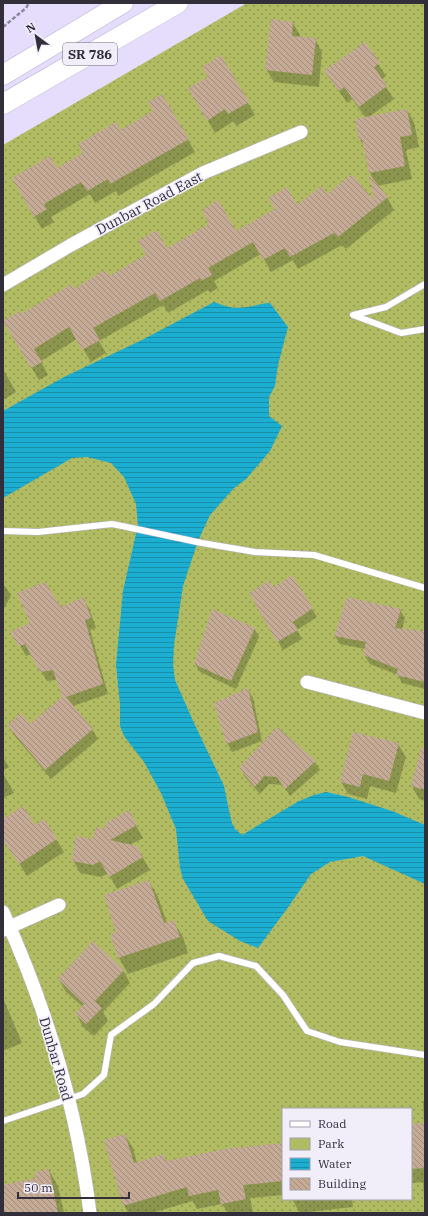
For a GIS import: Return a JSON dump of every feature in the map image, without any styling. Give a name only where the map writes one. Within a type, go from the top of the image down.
[{"type":"main road","name":"SR 786","points":[[3,75],[123,3]]},
{"type":"main road","name":"SR 786","points":[[3,104],[178,3]]},
{"type":"street","name":"Dunbar Road East","points":[[3,285],[71,245],[204,173],[301,132]]},
{"type":"street","points":[[307,682],[425,713]]},
{"type":"street","points":[[6,928],[59,905]]},
{"type":"street","name":"Dunbar Road","points":[[3,912],[6,928],[36,990],[58,1061],[78,1137],[90,1213]]},
{"type":"lane","points":[[425,284],[386,307],[353,315],[401,333],[425,329]]},
{"type":"lane","points":[[3,531],[38,532],[112,524],[202,543],[255,552],[314,555],[425,588]]},
{"type":"lane","points":[[3,1121],[83,1094],[104,1075],[111,1035],[154,1004],[193,963],[219,956],[256,966],[283,995],[307,1031],[340,1042],[425,1055]]},
{"type":"path","points":[[3,27],[26,8],[29,3]]},
{"type":"green space","points":[[247,3],[425,3],[425,1213],[3,1213],[3,145]]},
{"type":"water","points":[[214,302],[234,308],[270,303],[288,327],[278,365],[275,386],[269,397],[269,416],[282,426],[270,451],[246,479],[234,488],[210,515],[198,541],[183,586],[174,645],[173,665],[175,680],[224,786],[232,823],[235,829],[242,835],[299,801],[326,792],[348,797],[392,811],[425,825],[425,884],[363,856],[330,862],[311,874],[258,948],[240,941],[208,921],[183,879],[180,868],[176,829],[161,793],[144,762],[124,736],[120,726],[120,704],[116,665],[123,591],[138,525],[136,504],[124,477],[111,463],[87,457],[72,458],[3,498],[3,411],[64,377],[142,340]]},
{"type":"building","points":[[271,19],[293,22],[292,36],[316,38],[312,75],[265,70]]},
{"type":"building","points":[[365,42],[380,63],[374,67],[387,86],[359,107],[344,87],[339,91],[324,71]]},
{"type":"building","points":[[221,55],[249,102],[228,114],[225,109],[207,121],[188,88],[208,77],[202,67]]},
{"type":"building","points":[[162,94],[189,139],[110,184],[108,179],[87,191],[81,182],[44,204],[47,209],[34,217],[12,178],[50,156],[57,168],[83,153],[78,144],[116,122],[121,130],[153,111],[148,102]]},
{"type":"building","points":[[407,109],[412,135],[400,137],[405,166],[369,173],[362,140],[359,140],[355,119]]},
{"type":"building","points":[[352,174],[374,201],[369,174],[388,197],[338,237],[334,233],[290,257],[285,248],[263,260],[253,242],[208,268],[212,275],[201,281],[200,278],[160,301],[155,293],[93,328],[100,340],[82,350],[69,327],[34,349],[42,362],[31,368],[3,321],[19,311],[21,314],[72,284],[74,289],[105,270],[109,276],[146,255],[138,241],[157,230],[167,248],[209,224],[202,210],[218,200],[236,231],[275,209],[268,198],[287,187],[297,205],[321,186],[327,194]]},
{"type":"building","points":[[292,575],[313,608],[293,622],[298,630],[277,642],[249,593],[268,581],[274,587]]},
{"type":"building","points":[[45,582],[61,607],[84,597],[91,618],[85,620],[103,684],[66,697],[93,729],[45,770],[7,725],[21,713],[30,724],[62,697],[53,670],[40,672],[25,644],[19,647],[10,632],[30,623],[17,593]]},
{"type":"building","points":[[347,597],[401,609],[395,628],[425,631],[425,682],[396,675],[398,669],[363,655],[366,642],[334,636]]},
{"type":"building","points":[[212,609],[255,628],[231,681],[194,664]]},
{"type":"building","points":[[248,688],[258,732],[226,744],[214,703]]},
{"type":"building","points":[[277,727],[316,761],[285,789],[277,777],[264,776],[255,787],[239,768]]},
{"type":"building","points":[[353,732],[399,743],[389,781],[363,774],[360,787],[340,782]]},
{"type":"building","points":[[421,748],[425,748],[425,790],[411,786]]},
{"type":"building","points":[[23,806],[35,825],[44,819],[57,839],[19,864],[3,840],[3,819]]},
{"type":"building","points":[[129,810],[137,825],[110,840],[137,846],[143,857],[109,877],[100,861],[93,865],[72,861],[76,836],[93,839],[96,827],[105,829],[106,823]]},
{"type":"building","points":[[149,880],[164,923],[174,920],[180,937],[118,958],[110,934],[116,932],[104,895]]},
{"type":"building","points":[[93,941],[124,970],[95,1001],[102,1008],[86,1024],[75,1014],[84,1004],[58,979]]},
{"type":"building","points":[[425,1123],[425,1168],[412,1169],[412,1124]]},
{"type":"building","points":[[125,1134],[134,1163],[164,1154],[166,1161],[235,1147],[282,1143],[282,1181],[243,1185],[246,1199],[221,1204],[218,1190],[189,1196],[187,1187],[123,1206],[104,1140]]},
{"type":"building","points":[[49,1169],[58,1213],[3,1213],[3,1185],[36,1178],[35,1172]]}]
